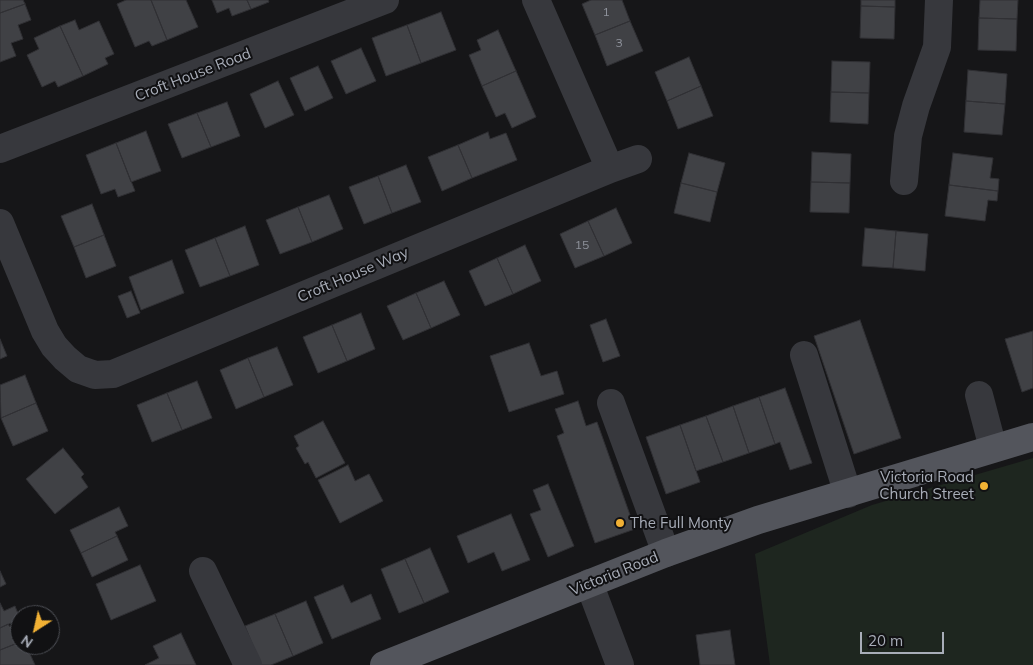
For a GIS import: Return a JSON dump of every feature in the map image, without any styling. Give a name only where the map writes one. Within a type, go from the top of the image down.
[{"type":"main road","name":"Victoria Road","points":[[384,665],[666,553],[758,520],[1033,437]]},
{"type":"street","name":"Croft House Road","points":[[0,149],[385,0]]},
{"type":"street","points":[[536,0],[610,169]]},
{"type":"street","points":[[904,181],[908,136],[916,106],[938,47],[939,0]]},
{"type":"street","name":"Croft House Way","points":[[0,223],[45,331],[54,346],[78,369],[95,375],[114,374],[638,159]]},
{"type":"street","points":[[804,355],[848,494]]},
{"type":"street","points":[[979,394],[993,448]]},
{"type":"street","points":[[612,402],[666,553]]},
{"type":"street","points":[[203,571],[248,665]]},
{"type":"street","points":[[589,583],[620,665]]},
{"type":"shaded area","points":[[1033,458],[1033,665],[770,665],[755,554],[872,505]]},
{"type":"building","points":[[0,0],[23,0],[25,4],[0,13]]},
{"type":"building","points":[[126,0],[151,0],[167,40],[152,46],[149,41],[135,47],[117,4]]},
{"type":"building","points":[[151,0],[186,0],[198,27],[167,40]]},
{"type":"building","points":[[212,0],[247,0],[251,9],[232,16],[229,8],[217,13]]},
{"type":"building","points":[[247,0],[268,0],[269,2],[251,9]]},
{"type":"building","points":[[591,0],[622,0],[630,21],[595,35],[582,4]]},
{"type":"building","points":[[861,0],[895,0],[895,7],[861,6]]},
{"type":"building","points":[[980,0],[1018,0],[1017,19],[979,18]]},
{"type":"building","points":[[25,4],[31,20],[18,25],[23,39],[11,43],[16,56],[0,62],[0,13]]},
{"type":"building","points":[[861,6],[895,7],[894,39],[860,38]]},
{"type":"building","points":[[441,12],[456,50],[421,63],[407,25]]},
{"type":"building","points":[[979,18],[1017,19],[1016,51],[978,50]]},
{"type":"building","points":[[75,20],[79,30],[99,21],[114,54],[105,58],[108,64],[83,76],[60,26]]},
{"type":"building","points":[[630,21],[643,51],[607,66],[595,35]]},
{"type":"building","points":[[407,25],[421,63],[386,76],[372,38]]},
{"type":"building","points":[[60,26],[83,76],[58,87],[55,81],[42,87],[27,55],[39,49],[34,38]]},
{"type":"building","points":[[498,30],[516,71],[482,86],[469,55],[481,50],[477,40]]},
{"type":"building","points":[[361,48],[376,81],[346,94],[331,61]]},
{"type":"building","points":[[689,57],[701,86],[667,101],[655,72]]},
{"type":"building","points":[[832,61],[870,62],[869,93],[831,92]]},
{"type":"building","points":[[318,66],[333,98],[305,111],[290,78]]},
{"type":"building","points":[[968,70],[1007,74],[1005,104],[966,101]]},
{"type":"building","points":[[516,71],[536,117],[512,128],[505,113],[496,117],[482,86]]},
{"type":"building","points":[[278,81],[294,115],[265,128],[250,94]]},
{"type":"building","points":[[701,86],[713,116],[678,129],[667,101]]},
{"type":"building","points":[[831,92],[869,93],[868,124],[830,122]]},
{"type":"building","points":[[966,101],[1005,104],[1002,135],[964,132]]},
{"type":"building","points":[[227,102],[240,136],[211,147],[197,113]]},
{"type":"building","points":[[197,113],[211,147],[182,158],[168,124]]},
{"type":"building","points":[[146,131],[161,171],[131,182],[116,143]]},
{"type":"building","points":[[488,132],[490,139],[506,133],[517,160],[472,178],[458,145]]},
{"type":"building","points":[[116,143],[135,191],[118,197],[115,189],[101,194],[86,155]]},
{"type":"building","points":[[458,145],[472,178],[442,191],[428,157]]},
{"type":"building","points":[[812,152],[851,154],[850,183],[811,182]]},
{"type":"building","points":[[689,153],[725,163],[717,192],[681,183]]},
{"type":"building","points":[[953,153],[993,158],[990,178],[999,179],[998,191],[949,185]]},
{"type":"building","points":[[406,165],[421,202],[392,213],[378,176]]},
{"type":"building","points":[[378,176],[392,213],[364,224],[349,187]]},
{"type":"building","points":[[811,182],[850,183],[849,213],[810,212]]},
{"type":"building","points":[[681,183],[717,192],[710,222],[674,213]]},
{"type":"building","points":[[949,185],[998,191],[997,201],[988,200],[985,221],[945,216]]},
{"type":"building","points":[[329,195],[343,229],[312,242],[298,207]]},
{"type":"building","points":[[92,204],[104,235],[74,247],[61,216]]},
{"type":"building","points":[[298,207],[312,242],[280,254],[266,220]]},
{"type":"building","points":[[616,208],[632,243],[604,256],[588,221]]},
{"type":"building","points":[[588,221],[604,256],[575,268],[560,234]]},
{"type":"building","points":[[245,226],[259,265],[230,276],[215,238]]},
{"type":"building","points":[[865,228],[896,231],[893,268],[862,266]]},
{"type":"building","points":[[896,231],[928,234],[925,271],[893,268]]},
{"type":"building","points":[[104,235],[116,266],[86,278],[74,247]]},
{"type":"building","points":[[215,238],[230,276],[200,287],[185,250]]},
{"type":"building","points":[[525,245],[541,281],[513,294],[497,258]]},
{"type":"building","points":[[497,258],[513,294],[485,306],[469,271]]},
{"type":"building","points":[[172,260],[184,293],[141,310],[129,277]]},
{"type":"building","points":[[444,281],[460,315],[431,328],[416,293]]},
{"type":"building","points":[[131,291],[140,313],[127,318],[118,296]]},
{"type":"building","points":[[416,293],[431,328],[403,340],[387,306]]},
{"type":"building","points":[[361,313],[375,349],[347,361],[332,325]]},
{"type":"building","points":[[606,319],[620,356],[603,362],[590,325]]},
{"type":"building","points":[[860,320],[901,438],[854,454],[814,336]]},
{"type":"building","points":[[332,325],[347,361],[318,373],[303,337]]},
{"type":"building","points":[[1033,331],[1033,388],[1022,392],[1005,339]]},
{"type":"building","points":[[0,339],[7,356],[0,359]]},
{"type":"building","points":[[529,343],[541,376],[557,371],[564,394],[509,412],[490,356]]},
{"type":"building","points":[[277,347],[293,385],[264,397],[248,358]]},
{"type":"building","points":[[248,358],[264,397],[236,409],[220,370]]},
{"type":"building","points":[[25,375],[36,403],[1,418],[0,385]]},
{"type":"building","points":[[197,381],[212,418],[182,430],[167,393]]},
{"type":"building","points":[[785,388],[812,463],[790,470],[780,442],[775,444],[759,397]]},
{"type":"building","points":[[167,393],[182,430],[152,442],[137,405]]},
{"type":"building","points":[[759,397],[775,444],[749,453],[733,406]]},
{"type":"building","points":[[578,401],[586,426],[597,422],[635,529],[595,543],[557,436],[564,433],[555,409]]},
{"type":"building","points":[[36,403],[48,431],[13,446],[1,418]]},
{"type":"building","points":[[733,406],[749,453],[723,462],[706,416]]},
{"type":"building","points":[[706,416],[723,462],[696,471],[680,425]]},
{"type":"building","points":[[323,421],[345,463],[316,478],[308,462],[305,464],[296,448],[299,446],[294,436]]},
{"type":"building","points":[[680,425],[700,482],[666,494],[646,437]]},
{"type":"building","points":[[63,448],[84,474],[81,477],[88,487],[55,514],[26,479]]},
{"type":"building","points":[[348,465],[355,481],[369,474],[383,501],[340,523],[318,480]]},
{"type":"building","points":[[548,484],[574,546],[548,557],[530,514],[541,510],[533,490]]},
{"type":"building","points":[[119,507],[128,526],[115,532],[117,536],[81,553],[70,530]]},
{"type":"building","points":[[511,514],[530,560],[502,571],[494,552],[468,563],[457,536]]},
{"type":"building","points":[[117,536],[128,560],[92,577],[81,553]]},
{"type":"building","points":[[430,548],[449,592],[424,603],[405,559]]},
{"type":"building","points":[[405,559],[424,603],[399,613],[381,569]]},
{"type":"building","points":[[140,565],[156,601],[111,620],[96,584]]},
{"type":"building","points":[[0,571],[6,584],[0,587]]},
{"type":"building","points":[[343,585],[351,603],[371,594],[381,619],[332,639],[314,597]]},
{"type":"building","points":[[306,601],[323,643],[293,656],[275,614]]},
{"type":"building","points":[[0,603],[4,611],[10,608],[10,624],[0,628]]},
{"type":"building","points":[[275,614],[293,656],[271,665],[261,665],[245,626]]},
{"type":"building","points":[[8,624],[10,627],[10,646],[0,650],[0,628]]},
{"type":"building","points":[[730,630],[735,665],[700,665],[696,635]]},
{"type":"building","points":[[181,633],[196,665],[145,665],[159,658],[153,646]]},
{"type":"building","points":[[10,646],[10,655],[30,655],[35,665],[0,665],[0,650]]},
{"type":"place","name":"Victoria Road Church Street","points":[[984,486]]},
{"type":"place","name":"The Full Monty","points":[[620,523]]}]
